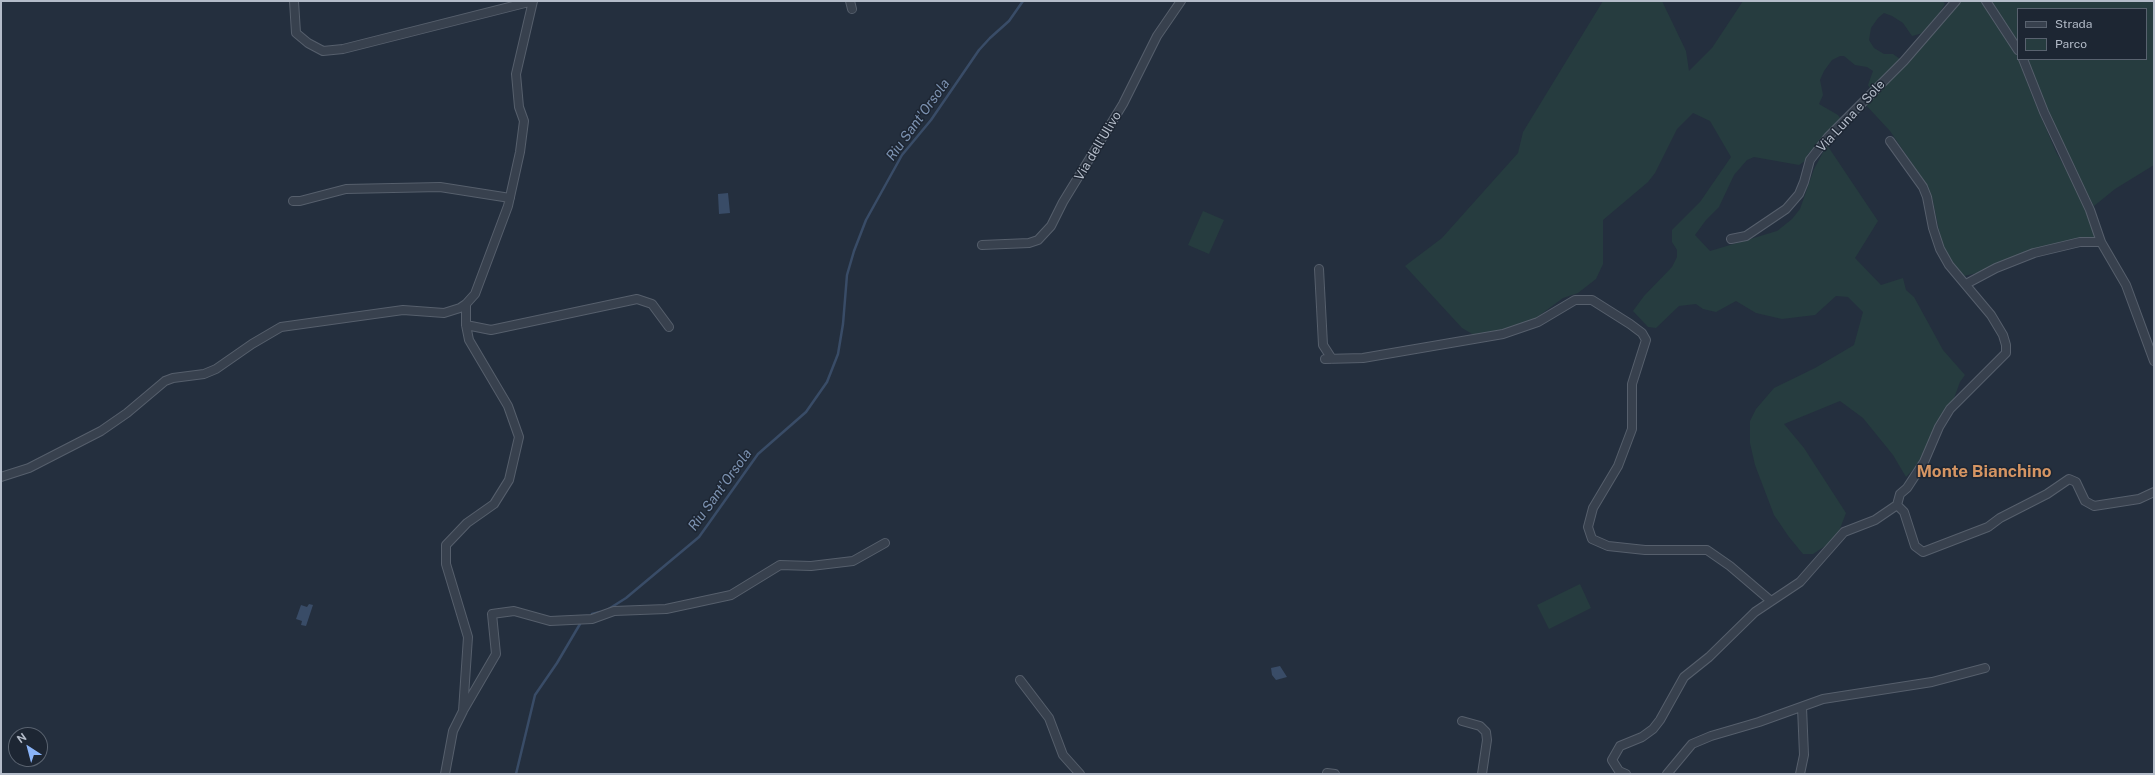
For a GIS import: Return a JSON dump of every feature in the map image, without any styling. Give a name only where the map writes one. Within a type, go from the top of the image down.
[{"type":"street","points":[[1,477],[29,468],[101,431],[122,417],[165,381],[173,378],[204,374],[216,369],[252,344],[281,327],[403,310],[444,313],[460,308],[475,294],[510,198],[520,152],[524,121],[519,107],[516,74],[533,1],[343,49],[323,51],[308,43],[296,32],[294,1]]},
{"type":"street","name":"Via dell'Ulivo","points":[[982,245],[1029,243],[1038,240],[1051,226],[1063,202],[1123,104],[1157,36],[1181,1]]},
{"type":"street","name":"Via Luna e Sole","points":[[1731,239],[1746,236],[1786,209],[1798,194],[1804,182],[1810,160],[1828,137],[1904,61],[1956,1]]},
{"type":"street","points":[[1986,1],[2017,48]]},
{"type":"street","points":[[2023,60],[2044,112],[2090,210],[2101,242],[2126,285],[2154,361]]},
{"type":"street","points":[[1626,774],[1619,770],[1612,760],[1620,746],[1642,737],[1653,729],[1660,720],[1684,677],[1709,657],[1755,612],[1800,582],[1844,532],[1875,520],[1897,505],[1900,494],[1907,488],[1924,462],[1938,427],[1950,409],[2006,353],[2006,345],[2003,335],[1991,315],[1966,284],[1950,268],[1940,249],[1933,228],[1927,197],[1923,187],[1890,141]]},
{"type":"street","points":[[293,200],[300,201],[346,189],[440,187],[510,198]]},
{"type":"street","points":[[1966,284],[1996,268],[2034,253],[2080,242],[2101,242]]},
{"type":"street","points":[[1319,269],[1324,345],[1329,359],[1363,358],[1503,334],[1538,322],[1575,300],[1592,300],[1630,324],[1642,333],[1646,340],[1632,384],[1632,429],[1618,466],[1593,508],[1588,527],[1592,539],[1608,546],[1645,550],[1707,550],[1771,601]]},
{"type":"street","points":[[466,325],[491,330],[637,300],[652,304],[669,327]]},
{"type":"street","points":[[463,711],[468,637],[446,564],[446,544],[467,523],[494,504],[509,480],[519,437],[508,406],[469,340],[466,325],[466,304]]},
{"type":"street","points":[[1897,505],[1904,512],[1915,546],[1922,552],[1988,527],[2000,518],[2047,494],[2069,479],[2076,482],[2085,501],[2090,506],[2124,503],[2139,499],[2154,492]]},
{"type":"street","points":[[445,774],[453,731],[496,654],[492,614],[514,611],[550,621],[592,619],[614,611],[666,609],[731,595],[780,565],[811,566],[853,562],[885,543]]},
{"type":"street","points":[[1667,774],[1692,744],[1711,736],[1823,699],[1932,682],[1986,668]]},
{"type":"street","points":[[1020,680],[1049,718],[1063,755],[1080,774]]},
{"type":"street","points":[[1800,774],[1804,755],[1802,707]]},
{"type":"street","points":[[1462,721],[1480,726],[1486,732],[1487,740],[1482,774]]},
{"type":"street","points":[[1327,773],[1336,774]]},
{"type":"green space","points":[[1603,1],[1662,1],[1686,51],[1689,71],[1712,48],[1743,1],[1943,1],[1945,4],[1936,18],[1923,33],[1912,36],[1903,23],[1892,16],[1884,13],[1878,18],[1871,28],[1869,40],[1874,48],[1884,54],[1893,54],[1900,59],[1872,91],[1868,85],[1873,71],[1867,67],[1855,65],[1844,56],[1840,56],[1832,60],[1824,71],[1820,80],[1823,95],[1819,104],[1838,115],[1841,119],[1826,137],[1808,154],[1805,161],[1799,165],[1754,157],[1747,160],[1734,175],[1719,207],[1706,220],[1695,235],[1710,251],[1777,231],[1792,219],[1800,209],[1814,169],[1827,145],[1878,221],[1855,258],[1881,285],[1903,278],[1906,290],[1914,297],[1943,350],[1965,375],[1960,382],[1950,409],[1927,455],[1906,477],[1893,455],[1863,418],[1840,401],[1784,424],[1804,448],[1846,513],[1836,539],[1813,554],[1803,554],[1774,515],[1755,465],[1750,443],[1750,421],[1756,409],[1774,388],[1815,368],[1854,345],[1863,312],[1848,297],[1836,296],[1815,315],[1782,319],[1756,313],[1736,301],[1716,312],[1703,309],[1696,304],[1679,306],[1656,328],[1648,327],[1633,311],[1644,296],[1672,267],[1677,257],[1677,250],[1672,242],[1672,230],[1700,202],[1731,157],[1710,121],[1693,113],[1677,129],[1655,173],[1648,182],[1603,220],[1603,264],[1596,279],[1578,293],[1563,298],[1524,327],[1479,338],[1462,328],[1405,266],[1442,238],[1518,153],[1523,132]]},
{"type":"green space","points":[[1960,1],[1981,1],[2017,55],[2017,60],[2019,60],[2031,93],[2056,152],[2077,188],[2095,236],[2090,239],[1993,265],[1977,273],[1964,276],[1953,265],[1941,240],[1933,201],[1928,187],[1890,131],[1864,103]]},
{"type":"green space","points":[[1989,1],[2154,1],[2154,165],[2115,189],[2094,206],[2048,115],[2025,60],[2147,60],[2147,8],[2017,8],[2017,43]]},
{"type":"green space","points":[[1203,211],[1224,220],[1209,254],[1188,245]]},
{"type":"green space","points":[[1580,584],[1591,608],[1549,629],[1537,605]]},
{"type":"water","points":[[728,193],[730,213],[719,214],[718,194]]},
{"type":"water","points":[[309,604],[313,605],[306,626],[301,625],[302,621],[296,619],[301,605],[307,607]]},
{"type":"water","points":[[1280,666],[1287,677],[1276,680],[1272,675],[1271,668]]},
{"type":"waterway","name":"Riu Sant'Orsola","points":[[607,610],[626,598],[699,537],[758,454],[806,412],[827,382],[838,354],[843,324],[847,275],[854,251],[866,220],[902,155],[931,120],[979,50],[1009,21],[1023,1]]},
{"type":"waterway","name":"Riu Sant'Orsola","points":[[592,614],[600,612]]},
{"type":"waterway","name":"Riu Sant'Orsola","points":[[516,774],[535,695],[557,663],[580,624]]},
{"type":"district","name":"Monte Bianchino","points":[[1984,472]]}]
